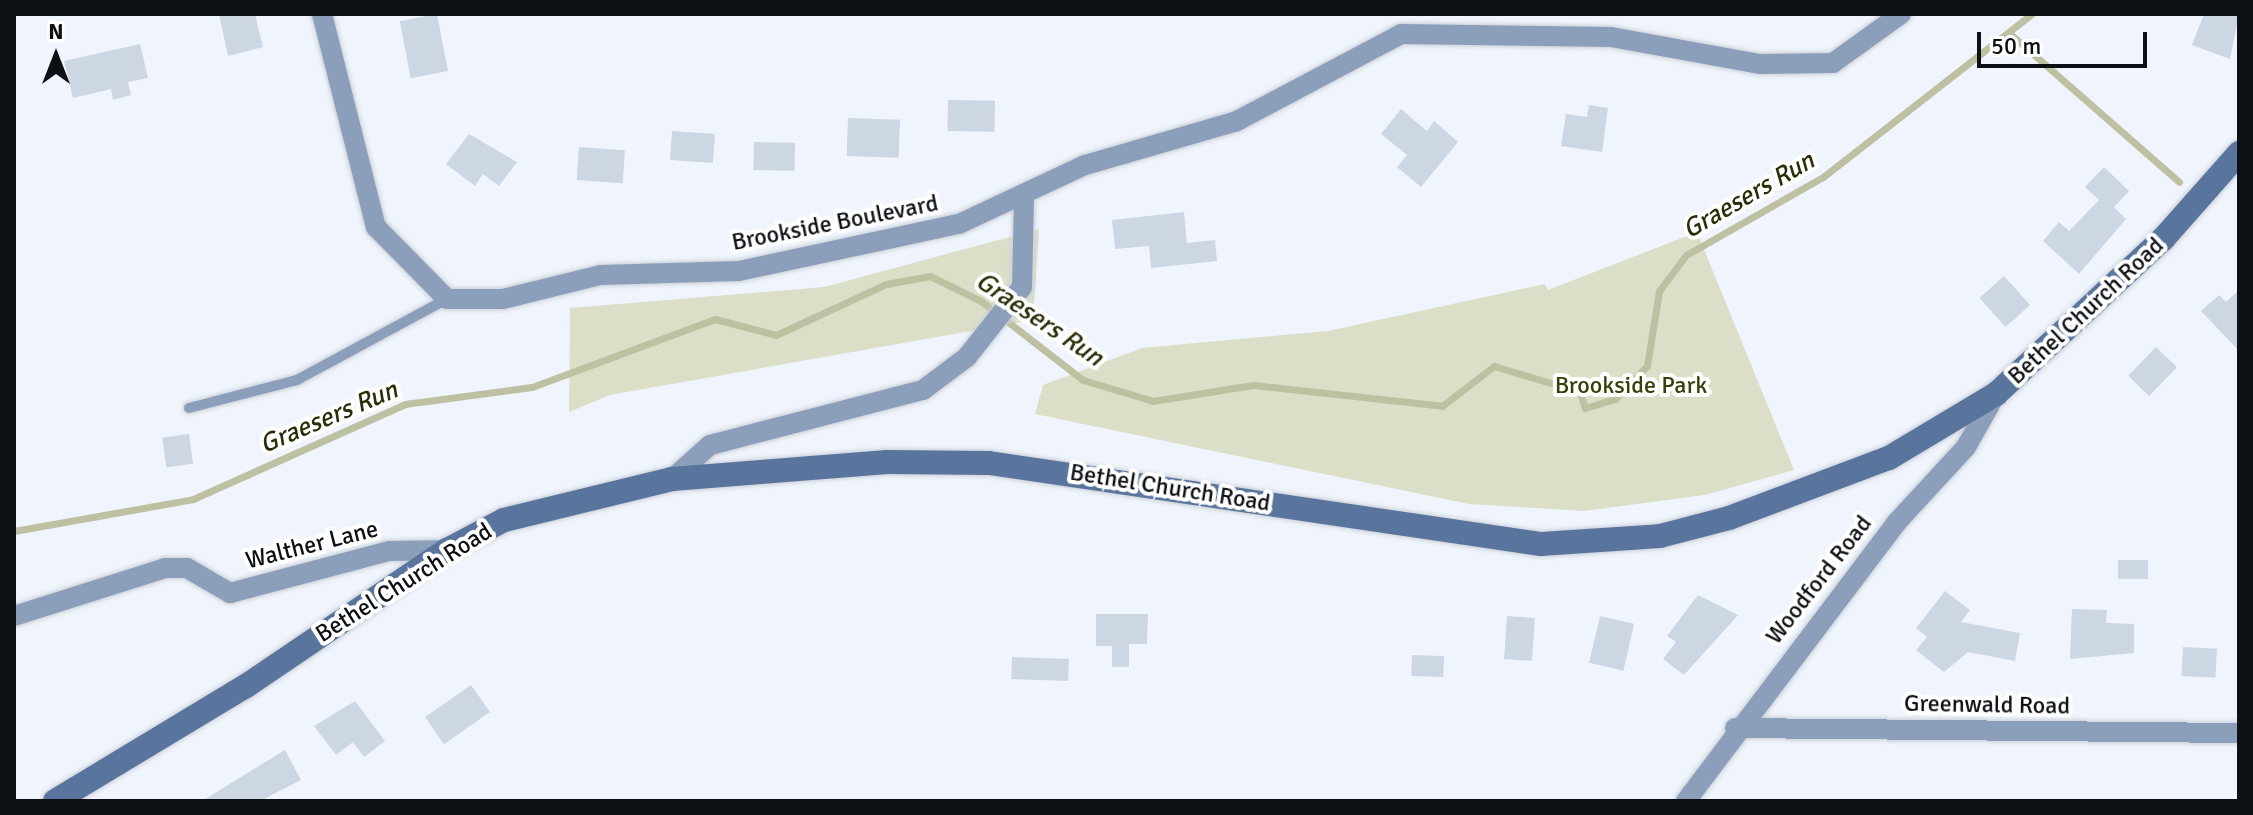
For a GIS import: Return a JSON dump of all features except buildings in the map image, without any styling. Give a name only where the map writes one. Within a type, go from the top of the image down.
[{"type":"street","points":[[322,14],[376,227],[447,299]]},
{"type":"street","name":"Brookside Boulevard","points":[[447,299],[503,299],[601,275],[739,271],[959,224],[1024,199],[1085,165],[1237,121],[1401,34],[1611,37],[1760,64],[1833,63],[1901,14]]},
{"type":"street","name":"Bethel Church Road","points":[[55,801],[246,686],[447,550],[504,520],[672,479],[887,462],[989,463],[1460,534],[1595,544],[1660,536],[1796,496],[1889,458],[1996,394],[2163,239],[2239,153]]},
{"type":"street","points":[[672,479],[710,445],[923,390],[1011,308],[1022,287],[1024,199]]},
{"type":"street","name":"Woodford Road","points":[[1686,801],[1735,728],[1966,447],[1996,394]]},
{"type":"street","name":"Walther Lane","points":[[14,616],[165,568],[187,568],[230,593],[389,551],[447,550]]},
{"type":"street","name":"Greenwald Road","points":[[1735,728],[2239,733]]},
{"type":"lane","points":[[189,408],[297,380],[447,299]]},
{"type":"green space","points":[[1039,229],[1033,320],[610,395],[569,412],[570,308],[824,287]]},
{"type":"green space","name":"Brookside Park","points":[[1697,232],[1794,470],[1705,495],[1584,511],[1469,504],[1035,414],[1043,385],[1142,348],[1328,331],[1545,284],[1548,290]]},
{"type":"waterway","name":"Graesers Run","points":[[14,531],[193,499],[405,404],[532,387],[715,319],[776,335],[886,284],[930,276],[981,301],[1083,380],[1153,401],[1253,385],[1442,406],[1494,366],[1580,392],[1585,408],[1615,399],[1647,366],[1659,291],[1686,255],[1823,177],[2032,14]]},
{"type":"waterway","points":[[2009,33],[2179,182]]}]
